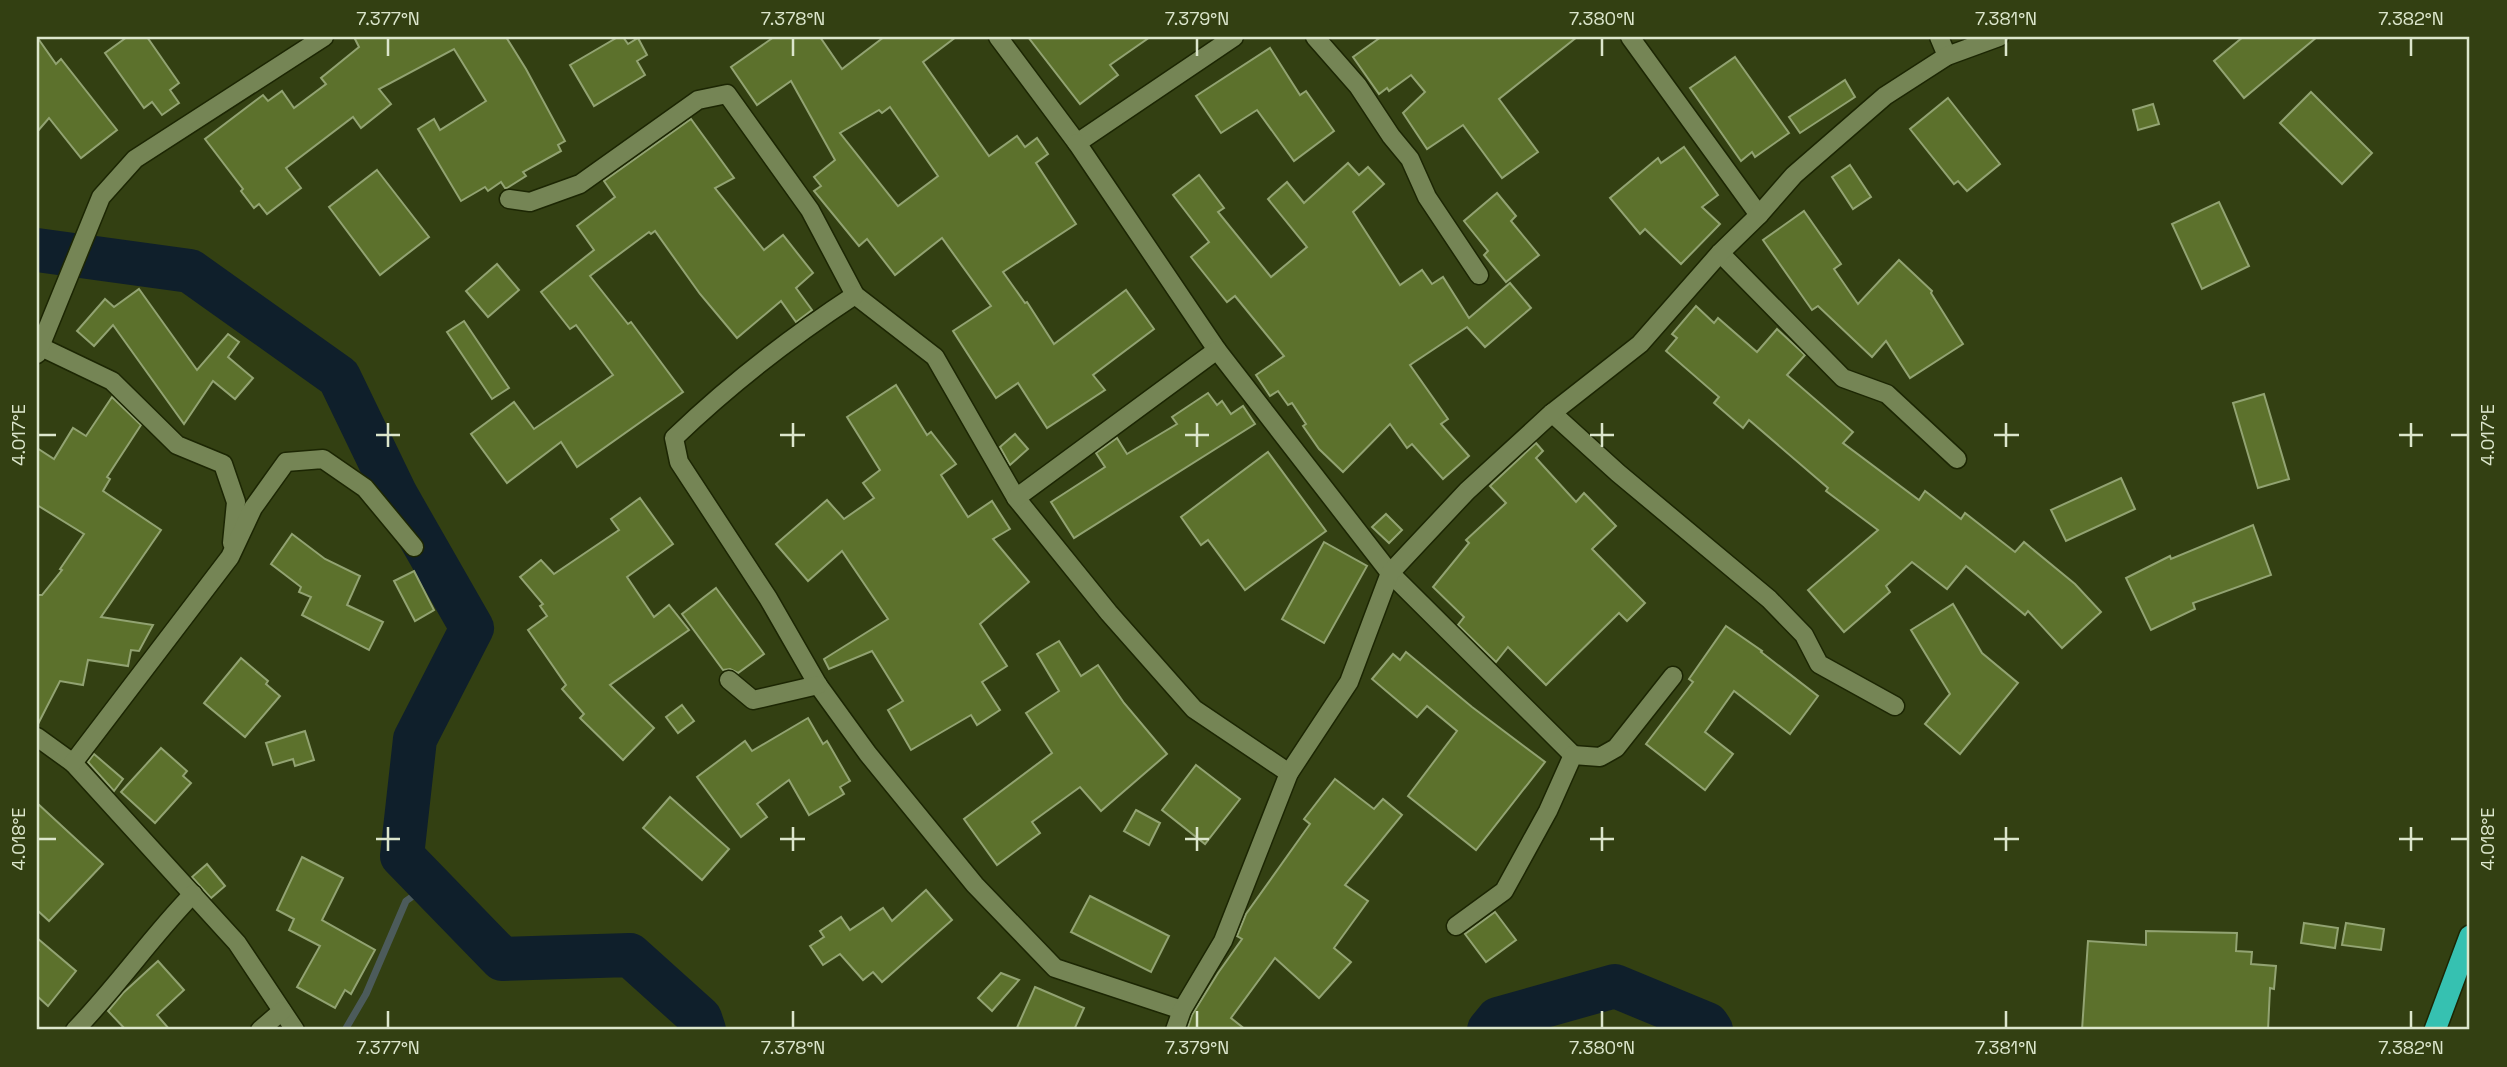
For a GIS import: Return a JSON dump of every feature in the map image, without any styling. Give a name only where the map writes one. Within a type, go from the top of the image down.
[{"type":"highway","points":[[2435,1030],[2470,936]]},
{"type":"street","points":[[230,557],[236,502],[223,464],[177,445],[112,381],[39,350],[102,197],[135,159],[324,37]]},
{"type":"street","points":[[998,37],[1077,143],[1217,350],[1390,573],[1573,755],[1600,757],[1616,748],[1674,676]]},
{"type":"street","points":[[1077,143],[1234,37]]},
{"type":"street","points":[[1315,37],[1358,86],[1391,136],[1410,159],[1427,197],[1479,275]]},
{"type":"street","points":[[1630,37],[1759,215]]},
{"type":"street","points":[[1939,37],[1947,56]]},
{"type":"street","points":[[1175,1030],[1182,1010],[1223,942],[1289,773],[1349,682],[1390,573],[1467,491],[1552,414],[1640,344],[1720,253],[1759,215],[1794,175],[1885,96],[1947,56],[1999,37]]},
{"type":"street","points":[[509,199],[530,202],[580,184],[698,100],[727,94],[810,210],[855,295],[935,356],[1016,498],[1109,613],[1194,709],[1289,773]]},
{"type":"street","points":[[1720,253],[1843,378],[1887,394],[1957,459]]},
{"type":"street","points":[[855,295],[805,327],[704,409],[674,438],[679,462],[768,598],[818,685],[868,754],[975,885],[1055,968],[1182,1010]]},
{"type":"street","points":[[1016,498],[1217,350]]},
{"type":"street","points":[[1552,414],[1769,599],[1804,635],[1819,664],[1895,706]]},
{"type":"street","points":[[73,763],[230,557],[253,508],[286,462],[323,459],[365,488],[414,547]]},
{"type":"street","points":[[729,680],[753,700],[818,685]]},
{"type":"street","points":[[37,737],[73,763],[237,943],[295,1030]]},
{"type":"street","points":[[1456,926],[1504,891],[1548,811],[1573,755]]},
{"type":"street","points":[[75,1030],[103,1001],[166,922],[193,894]]},
{"type":"street","points":[[260,1030],[282,1010]]},
{"type":"building","points":[[37,37],[56,64],[61,59],[117,130],[81,158],[49,118],[37,132]]},
{"type":"building","points":[[127,37],[147,37],[179,83],[170,90],[179,103],[162,115],[152,102],[144,108],[105,53]]},
{"type":"building","points":[[354,37],[506,37],[565,141],[558,145],[561,151],[523,172],[526,176],[507,188],[501,182],[488,191],[485,187],[461,201],[418,129],[434,119],[440,130],[486,101],[454,49],[379,89],[391,104],[361,128],[353,117],[286,168],[301,188],[267,214],[259,204],[254,208],[205,139],[263,95],[268,101],[282,91],[294,108],[326,84],[321,78],[359,47]]},
{"type":"building","points":[[618,37],[623,37],[628,44],[638,38],[647,55],[637,61],[645,75],[594,106],[570,65]]},
{"type":"building","points":[[774,37],[820,37],[842,69],[884,37],[956,37],[923,62],[989,156],[1017,136],[1025,147],[1037,138],[1048,154],[1036,163],[1076,224],[1003,272],[1025,303],[1027,302],[1054,344],[1126,290],[1154,329],[1093,375],[1105,390],[1047,428],[1018,383],[996,398],[953,331],[991,306],[942,238],[895,275],[867,239],[859,246],[814,191],[821,186],[814,177],[835,160],[791,81],[757,105],[731,67]],"holes":[[[890,107],[938,176],[898,206],[840,133],[879,110],[882,113]]]},
{"type":"building","points":[[1028,37],[1150,37],[1110,65],[1118,75],[1080,104]]},
{"type":"building","points":[[1381,37],[1577,37],[1499,99],[1538,152],[1502,178],[1463,125],[1427,149],[1403,113],[1425,92],[1411,75],[1389,91],[1387,88],[1379,94],[1353,57]]},
{"type":"building","points":[[2243,37],[2317,37],[2244,98],[2214,61]]},
{"type":"building","points":[[1270,48],[1300,95],[1306,91],[1334,131],[1294,161],[1257,110],[1221,133],[1196,96]]},
{"type":"building","points":[[1735,57],[1789,133],[1755,157],[1752,152],[1741,161],[1690,88]]},
{"type":"building","points":[[1845,80],[1855,97],[1800,133],[1789,117]]},
{"type":"building","points":[[2311,92],[2372,153],[2342,184],[2280,123]]},
{"type":"building","points":[[1948,98],[2000,164],[1967,191],[1958,181],[1954,184],[1910,129]]},
{"type":"building","points":[[2153,104],[2159,124],[2138,130],[2133,110]]},
{"type":"building","points":[[691,119],[734,178],[715,188],[764,250],[783,235],[813,273],[796,288],[812,310],[796,322],[781,301],[737,338],[700,294],[655,231],[651,234],[649,232],[590,276],[628,324],[631,322],[683,392],[577,467],[561,442],[507,483],[471,434],[514,402],[534,429],[613,375],[576,325],[570,329],[541,292],[594,250],[577,226],[615,197],[604,181]]},
{"type":"building","points":[[1684,147],[1718,195],[1702,207],[1720,224],[1681,264],[1645,229],[1640,234],[1610,198],[1658,158],[1661,163]]},
{"type":"building","points":[[1348,163],[1359,175],[1368,167],[1384,184],[1353,212],[1400,285],[1422,270],[1432,284],[1443,277],[1469,318],[1510,283],[1531,308],[1485,347],[1467,327],[1410,365],[1448,419],[1441,424],[1469,456],[1443,479],[1412,444],[1407,448],[1390,424],[1343,472],[1319,449],[1303,426],[1306,424],[1292,403],[1288,405],[1278,391],[1270,396],[1256,375],[1284,356],[1235,296],[1227,302],[1191,257],[1209,242],[1173,195],[1199,175],[1224,208],[1218,212],[1271,277],[1307,247],[1268,199],[1287,182],[1304,203]]},
{"type":"building","points":[[1850,165],[1871,197],[1853,209],[1832,177]]},
{"type":"building","points":[[377,170],[429,237],[380,275],[329,207]]},
{"type":"building","points":[[1497,193],[1516,216],[1511,221],[1539,255],[1506,282],[1484,255],[1488,251],[1464,221]]},
{"type":"building","points":[[2219,202],[2249,266],[2202,289],[2172,224]]},
{"type":"building","points":[[1804,211],[1841,264],[1834,269],[1858,304],[1899,260],[1932,291],[1963,344],[1910,378],[1886,341],[1872,357],[1818,306],[1812,310],[1763,240]]},
{"type":"building","points":[[497,264],[519,290],[488,317],[466,291]]},
{"type":"building","points":[[139,289],[197,370],[228,334],[239,342],[228,357],[253,378],[235,399],[213,381],[184,424],[113,325],[94,346],[77,331],[105,299],[114,307]]},
{"type":"building","points":[[1696,306],[1714,323],[1718,318],[1757,352],[1777,329],[1805,355],[1787,375],[1853,432],[1843,443],[1919,500],[1925,491],[1961,519],[1965,513],[2015,552],[2024,542],[2075,584],[2101,612],[2062,648],[2028,611],[2025,615],[1966,566],[1947,589],[1912,562],[1886,586],[1890,592],[1844,632],[1808,590],[1878,530],[1826,491],[1828,488],[1749,420],[1743,428],[1714,403],[1719,397],[1666,351],[1677,338],[1672,334]]},
{"type":"building","points":[[464,321],[509,388],[492,399],[447,332]]},
{"type":"building","points":[[896,385],[927,435],[931,432],[956,464],[941,475],[968,517],[992,501],[1010,529],[993,539],[1029,582],[980,624],[1007,666],[982,682],[1000,710],[977,725],[971,715],[911,750],[888,710],[903,701],[872,651],[829,669],[824,659],[888,619],[842,551],[808,581],[776,544],[827,500],[844,519],[874,498],[863,483],[880,470],[847,417]]},
{"type":"building","points":[[1208,393],[1217,405],[1222,401],[1231,414],[1243,406],[1255,424],[1074,538],[1051,502],[1105,467],[1096,453],[1117,438],[1127,454],[1177,424],[1172,417]]},
{"type":"building","points":[[2264,394],[2289,479],[2258,488],[2233,403]]},
{"type":"building","points":[[112,397],[141,425],[107,477],[110,479],[103,491],[161,530],[101,617],[153,625],[139,651],[131,650],[128,666],[88,660],[83,685],[60,681],[37,726],[37,595],[42,595],[62,570],[60,569],[84,534],[37,505],[37,448],[54,459],[73,428],[86,436]]},
{"type":"building","points":[[1015,434],[1028,449],[1010,465],[1000,447]]},
{"type":"building","points":[[1536,443],[1543,451],[1536,458],[1576,502],[1584,493],[1616,526],[1592,549],[1645,603],[1627,621],[1619,613],[1546,685],[1508,647],[1496,662],[1458,625],[1464,617],[1433,587],[1469,543],[1466,540],[1506,503],[1490,486]]},
{"type":"building","points":[[1268,452],[1326,531],[1245,590],[1208,540],[1201,545],[1181,517]]},
{"type":"building","points":[[2121,478],[2135,509],[2066,541],[2051,510]]},
{"type":"building","points":[[640,498],[673,544],[627,577],[654,617],[669,605],[689,630],[610,685],[654,728],[623,760],[580,718],[584,714],[562,689],[566,685],[528,630],[547,616],[540,606],[543,604],[520,577],[541,560],[554,574],[619,530],[611,519]]},
{"type":"building","points":[[1386,514],[1402,530],[1389,543],[1372,527]]},
{"type":"building","points":[[2253,525],[2271,575],[2193,603],[2195,609],[2151,630],[2126,578],[2170,556],[2171,559]]},
{"type":"building","points":[[292,534],[325,559],[360,576],[347,605],[383,622],[369,650],[302,615],[311,597],[299,592],[301,587],[271,564]]},
{"type":"building","points":[[1324,542],[1367,566],[1324,643],[1282,619]]},
{"type":"building","points":[[414,571],[434,610],[415,621],[394,581]]},
{"type":"building","points":[[716,588],[764,654],[738,673],[730,669],[723,670],[682,614]]},
{"type":"building","points":[[1953,604],[1982,653],[2018,683],[1960,754],[1925,724],[1950,694],[1911,630]]},
{"type":"building","points":[[1726,626],[1818,696],[1790,734],[1734,691],[1705,732],[1733,754],[1705,790],[1646,744],[1693,682],[1689,679]]},
{"type":"building","points":[[1059,641],[1081,676],[1098,665],[1124,703],[1167,754],[1101,811],[1080,787],[1032,822],[1040,833],[997,865],[964,819],[1052,753],[1026,713],[1059,691],[1037,654]]},
{"type":"building","points":[[1406,652],[1472,707],[1545,762],[1476,850],[1408,796],[1457,731],[1427,706],[1417,717],[1372,679],[1393,654],[1400,660]]},
{"type":"building","points":[[241,658],[268,681],[266,684],[280,696],[245,737],[204,703]]},
{"type":"building","points":[[682,705],[694,721],[678,733],[666,717]]},
{"type":"building","points":[[808,718],[823,744],[827,741],[850,781],[840,787],[844,794],[809,815],[789,780],[757,804],[767,817],[741,837],[697,777],[745,741],[752,751]]},
{"type":"building","points":[[305,731],[314,760],[295,766],[293,759],[273,765],[266,743]]},
{"type":"building","points":[[161,748],[187,771],[183,776],[191,783],[155,823],[121,792]]},
{"type":"building","points":[[94,754],[123,779],[114,791],[88,762]]},
{"type":"building","points":[[1196,765],[1240,799],[1205,844],[1162,810]]},
{"type":"building","points":[[1335,779],[1374,809],[1383,799],[1402,815],[1345,885],[1368,901],[1334,948],[1351,962],[1319,998],[1275,958],[1231,1018],[1246,1030],[1187,1030],[1192,1015],[1242,939],[1237,936],[1246,914],[1310,824],[1304,819]]},
{"type":"building","points":[[670,797],[729,849],[702,880],[643,828]]},
{"type":"building","points":[[37,803],[103,864],[49,921],[37,910]]},
{"type":"building","points":[[1136,810],[1160,823],[1149,845],[1124,831]]},
{"type":"building","points":[[302,857],[343,878],[322,920],[375,950],[351,994],[345,990],[335,1008],[297,987],[320,946],[289,930],[294,919],[277,910]]},
{"type":"building","points":[[207,864],[225,886],[211,898],[192,877]]},
{"type":"building","points":[[926,890],[952,920],[882,982],[873,972],[863,980],[840,954],[823,965],[810,946],[824,937],[820,931],[841,917],[850,930],[883,908],[892,921]]},
{"type":"building","points":[[1090,896],[1169,936],[1151,972],[1071,932]]},
{"type":"building","points":[[1495,912],[1516,940],[1486,962],[1465,934]]},
{"type":"building","points":[[2304,923],[2338,928],[2335,948],[2301,943]]},
{"type":"building","points":[[2346,923],[2384,929],[2381,950],[2342,945]]},
{"type":"building","points":[[2146,931],[2237,933],[2236,951],[2252,952],[2251,964],[2276,966],[2274,989],[2270,988],[2268,1030],[2082,1030],[2088,941],[2146,945]]},
{"type":"building","points":[[37,938],[76,971],[48,1006],[37,996]]},
{"type":"building","points":[[158,961],[184,990],[157,1015],[170,1030],[126,1030],[108,1011],[123,993]]},
{"type":"building","points":[[1001,973],[1019,980],[992,1011],[978,998]]},
{"type":"building","points":[[1035,987],[1084,1008],[1074,1030],[1016,1030]]},
{"type":"waterway","points":[[37,250],[190,271],[339,377],[396,495],[472,628],[415,739],[402,856],[502,959],[630,955],[700,1018],[704,1030]]},
{"type":"waterway","points":[[345,1030],[366,994],[406,901],[430,884]]},
{"type":"waterway","points":[[1489,1030],[1498,1019],[1615,986],[1707,1024],[1711,1030]]}]
